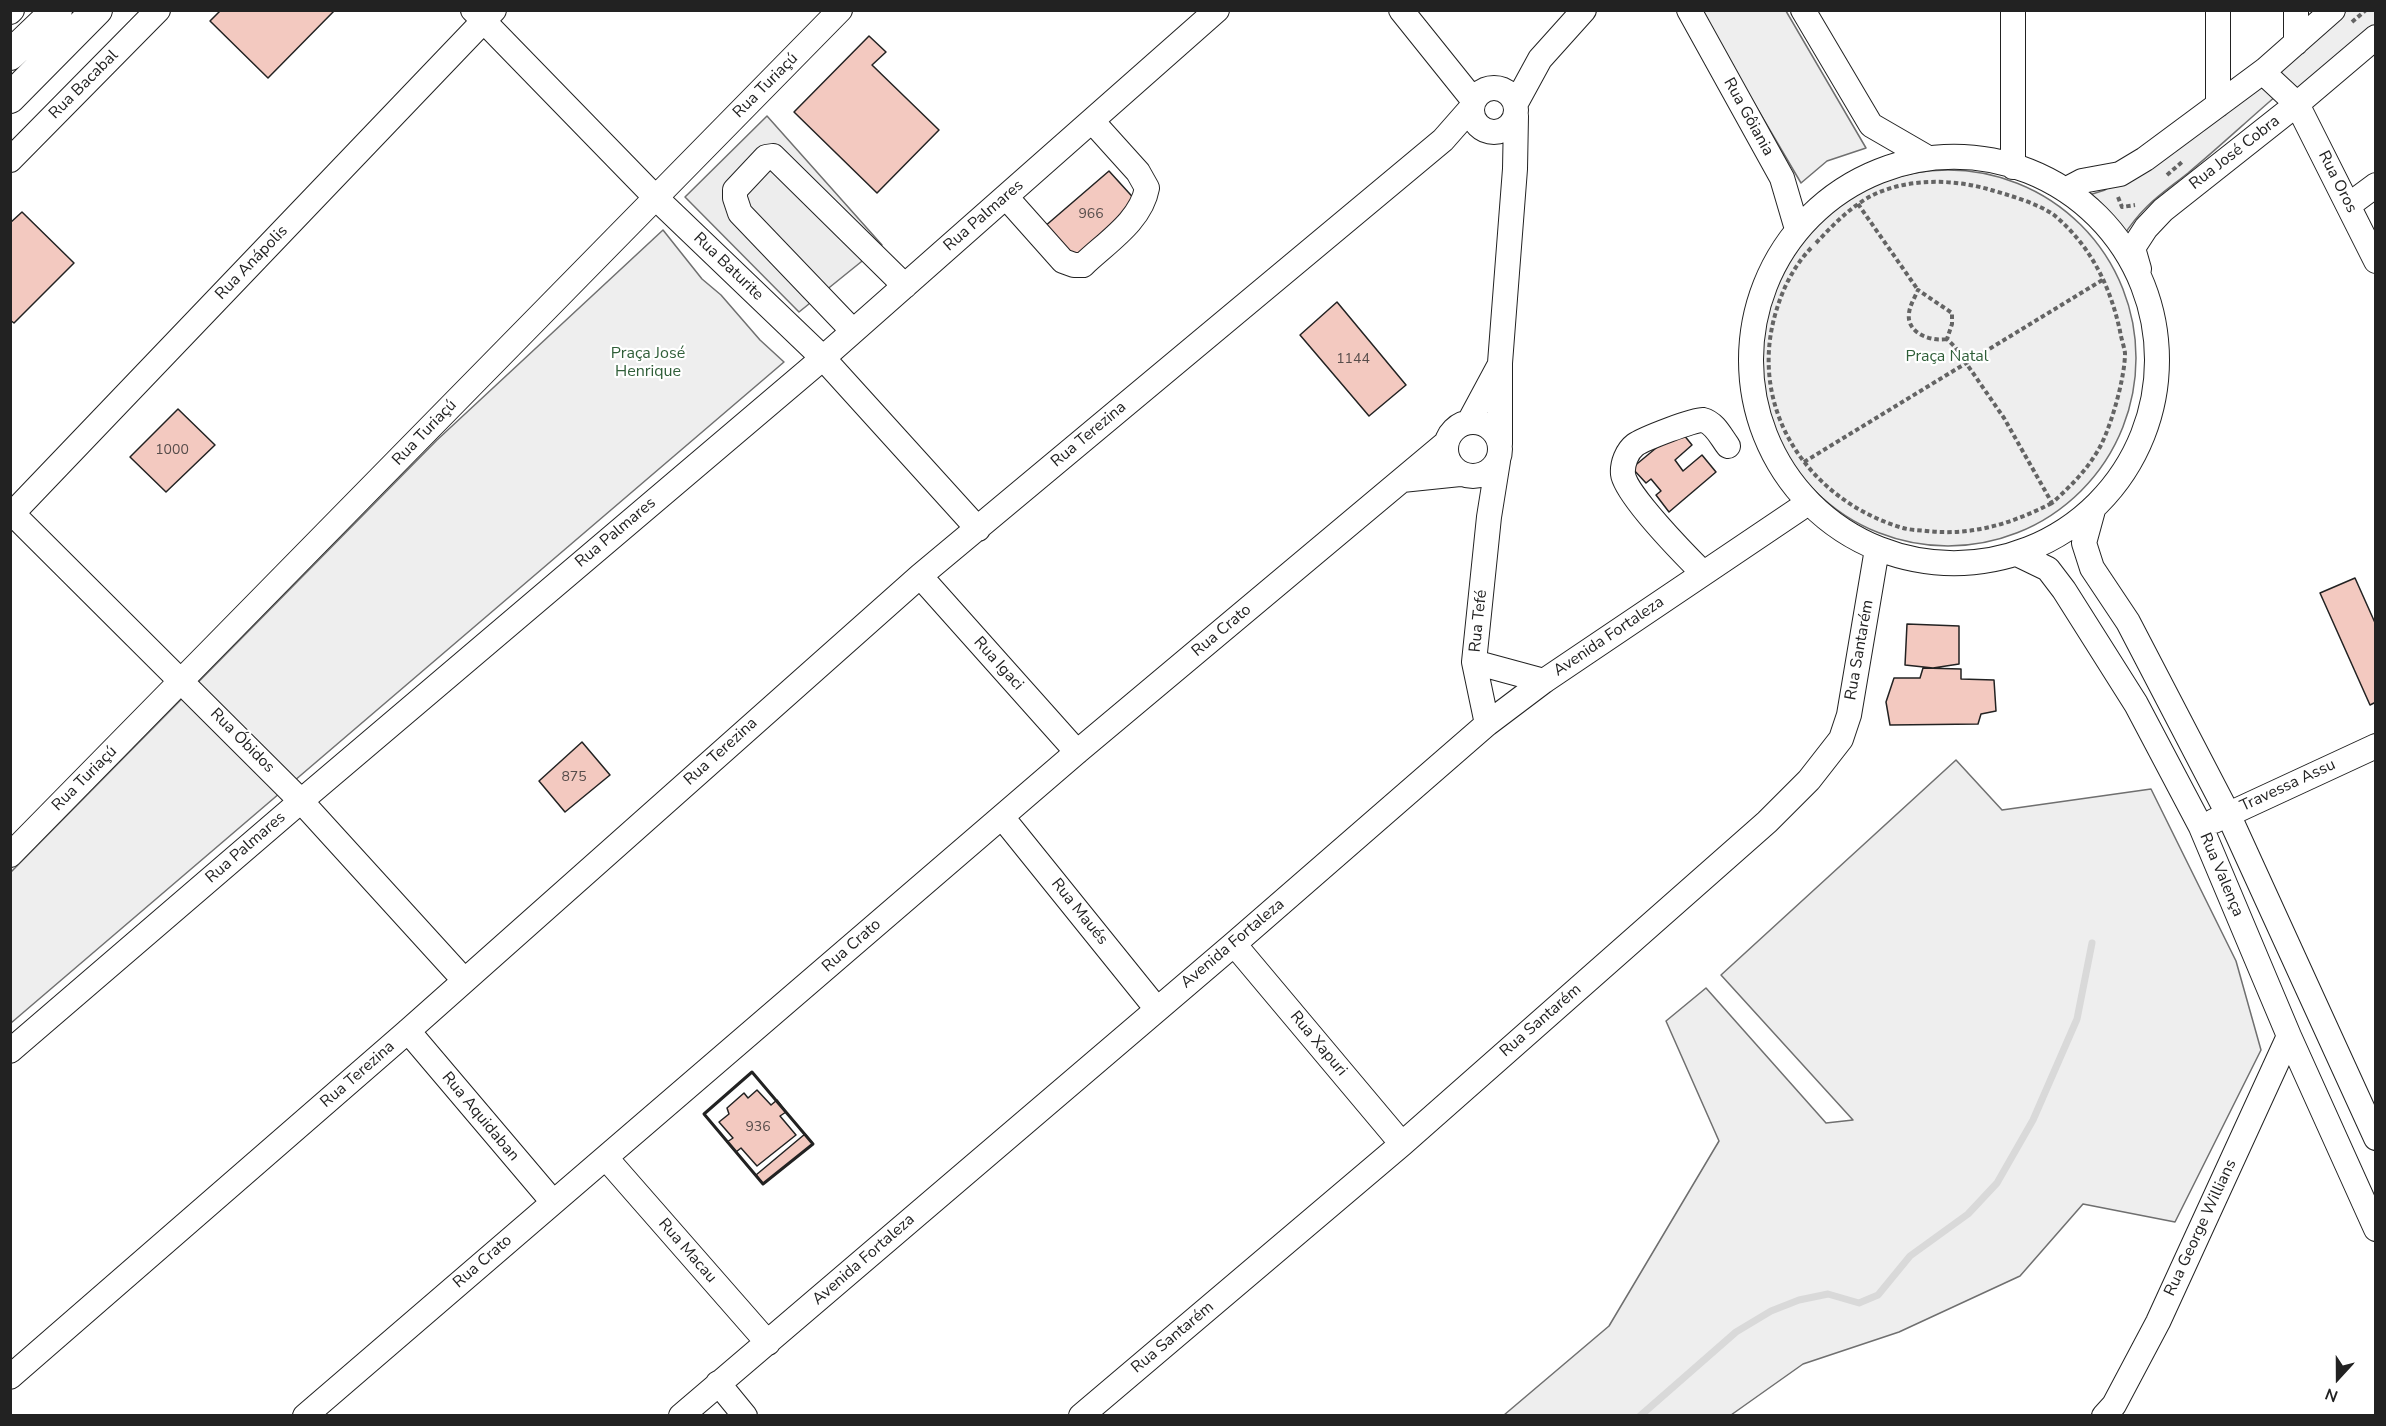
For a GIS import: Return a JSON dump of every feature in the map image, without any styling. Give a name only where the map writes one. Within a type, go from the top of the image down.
[{"type":"main road","points":[[10,55],[57,10]]},
{"type":"main road","points":[[10,98],[97,10]]},
{"type":"street","name":"Rua Bacabal","points":[[10,160],[158,10]]},
{"type":"street","name":"Rua Turiaçú","points":[[10,855],[840,10]]},
{"type":"street","name":"Rua Palmares","points":[[10,1051],[823,358],[1217,10]]},
{"type":"street","points":[[1401,10],[1473,104],[1474,120],[1490,131],[1515,169]]},
{"type":"street","points":[[1473,104],[1483,91],[1496,88],[1540,59],[1584,10]]},
{"type":"street","name":"Rua Gôiania","points":[[1689,10],[1782,178],[1797,229]]},
{"type":"street","points":[[1803,10],[1870,125],[1928,158]]},
{"type":"street","points":[[2013,10],[2013,166]]},
{"type":"street","points":[[2218,10],[2218,105]]},
{"type":"street","points":[[2296,10],[2296,44]]},
{"type":"street","points":[[2065,190],[2082,181],[2120,174],[2145,159],[2265,70],[2333,10]]},
{"type":"street","name":"Rua Baturite","points":[[484,14],[656,198],[823,358],[978,529]]},
{"type":"street","name":"Rua Anápolis","points":[[11,514],[484,14]]},
{"type":"street","name":"Rua José Cobra","points":[[2145,288],[2133,249],[2146,228],[2163,210],[2297,104],[2376,37]]},
{"type":"street","points":[[1490,131],[1508,127],[1540,59]]},
{"type":"street","name":"Rua Oros","points":[[2265,70],[2268,77],[2297,104],[2376,261]]},
{"type":"street","points":[[1496,88],[1508,92],[1516,110]]},
{"type":"street","name":"Rua Terezina","points":[[10,1377],[408,1031],[920,576],[1443,140],[1473,104]]},
{"type":"street","name":"Rua Tefé","points":[[1487,724],[1474,662],[1499,452],[1500,363],[1515,169],[1516,110]]},
{"type":"street","points":[[1006,197],[1063,261],[1083,265],[1135,217],[1144,201],[1147,188],[1138,172],[1092,121]]},
{"type":"street","name":"Rua Terezina","points":[[1443,140],[1490,131]]},
{"type":"street","points":[[853,331],[740,213],[735,190],[765,157],[773,156],[904,286]]},
{"type":"street","points":[[1928,158],[1976,158],[2013,166],[2065,190],[2098,217],[2126,250],[2145,288],[2157,335],[2157,384],[2146,430],[2125,473],[2093,510],[2058,536],[2017,554],[1971,564],[1923,562],[1877,549],[1808,503],[1772,454],[1753,398],[1750,338],[1766,280],[1797,229],[1834,195],[1879,170],[1928,158]]},
{"type":"street","points":[[2349,205],[2376,185]]},
{"type":"street","name":"Rua Tefé","points":[[1469,422],[1500,363]]},
{"type":"street","points":[[1703,573],[1671,540],[1630,489],[1623,476],[1623,462],[1633,446],[1693,420],[1704,420],[1715,427],[1728,446]]},
{"type":"street","points":[[1402,480],[1464,475],[1487,473],[1499,452],[1492,429],[1477,422],[1469,422],[1454,428],[1446,443],[1447,460],[1464,475],[1490,518]]},
{"type":"street","name":"Rua Crato","points":[[305,1416],[1077,752],[1446,443]]},
{"type":"street","name":"Avenida Fortaleza","points":[[681,1416],[718,1383],[768,1344],[1156,1008],[1234,944],[1487,724],[1544,681],[1808,503]]},
{"type":"street","name":"Rua Valença","points":[[2093,510],[2084,543],[2092,568],[2128,622],[2228,814],[2376,1138]]},
{"type":"street","name":"Rua Óbidos","points":[[11,514],[182,680],[301,801],[464,980]]},
{"type":"street","name":"Rua Santarém","points":[[1081,1416],[1402,1144],[1758,830],[1809,780],[1841,738],[1849,715],[1877,549]]},
{"type":"street","name":"Rua Valença","points":[[2017,554],[2048,569],[2064,590],[2136,704],[2201,827],[2289,1036],[2376,1229]]},
{"type":"street","name":"Rua Igaci","points":[[920,576],[1077,752]]},
{"type":"street","points":[[1474,662],[1544,681]]},
{"type":"street","name":"Travessa Assu","points":[[2201,827],[2376,746]]},
{"type":"street","name":"Rua Maués","points":[[1002,817],[1156,1008]]},
{"type":"street","name":"Rua Xapuri","points":[[1234,944],[1402,1144]]},
{"type":"street","name":"Rua Aquidaban","points":[[408,1031],[553,1202]]},
{"type":"street","name":"Rua George Willians","points":[[2104,1416],[2119,1396],[2158,1322],[2289,1036]]},
{"type":"street","name":"Rua Macau","points":[[606,1158],[768,1344]]},
{"type":"street","points":[[718,1383],[745,1416]]},
{"type":"path","points":[[1930,182],[1972,184],[2009,195],[2052,214],[2081,242],[2104,279],[2117,316],[2125,352],[2118,398],[2101,444],[2077,480],[2052,503],[2020,519],[1995,527],[1951,534],[1905,529],[1869,515],[1837,495],[1814,475],[1792,446],[1775,408],[1767,368],[1770,330],[1781,292],[1804,256],[1839,219],[1858,204],[1892,187],[1930,182]]},
{"type":"path","points":[[1858,204],[1918,290],[1952,313],[1952,324],[1947,339]]},
{"type":"path","points":[[1804,462],[2104,279]]},
{"type":"path","points":[[1918,290],[1908,315],[1911,327],[1924,337],[1937,341],[1947,339]]},
{"type":"path","points":[[1947,339],[1955,347],[2004,418],[2052,503]]},
{"type":"green space","points":[[1700,11],[1786,11],[1866,148],[1827,161],[1801,183]]},
{"type":"green space","points":[[2346,11],[2375,11],[2375,26],[2299,92],[2278,69]]},
{"type":"green space","points":[[2260,76],[2276,96],[2152,202],[2137,217],[2122,238],[2105,212],[2086,196],[2105,190],[2186,133]]},
{"type":"green space","name":"Praça Natal","points":[[1948,170],[1985,174],[2020,184],[2052,202],[2081,225],[2104,254],[2122,286],[2132,321],[2136,358],[2132,395],[2122,430],[2104,462],[2081,491],[2052,514],[2020,532],[1985,542],[1948,546],[1911,542],[1876,532],[1844,514],[1815,491],[1792,462],[1774,430],[1764,395],[1760,358],[1764,321],[1774,286],[1792,254],[1815,225],[1844,202],[1876,184],[1911,174]]},
{"type":"green space","name":"Praça José Henrique","points":[[663,230],[702,279],[721,295],[760,340],[784,362],[11,1023],[11,872],[437,440]]},
{"type":"green space","points":[[1956,760],[2002,810],[2151,789],[2236,961],[2261,1050],[2175,1222],[2083,1204],[2020,1276],[1899,1332],[1803,1364],[1731,1415],[1504,1415],[1609,1326],[1719,1141],[1666,1021],[1706,988],[1826,1123],[1853,1120],[1721,975]]},
{"type":"shaded area","points":[[767,116],[882,245],[799,312],[685,197]]},
{"type":"building","points":[[221,10],[335,10],[268,78],[210,21]]},
{"type":"building","points":[[869,36],[886,52],[872,65],[939,130],[877,193],[794,112]]},
{"type":"building","points":[[1109,171],[1139,204],[1072,260],[1044,227]]},
{"type":"building","points":[[22,212],[74,263],[14,323],[10,320],[10,223]]},
{"type":"building","points":[[1337,302],[1406,385],[1369,416],[1300,335]]},
{"type":"building","points":[[178,409],[215,445],[166,492],[130,457]]},
{"type":"building","points":[[1679,429],[1692,445],[1675,460],[1683,471],[1702,455],[1716,472],[1669,512],[1656,495],[1661,491],[1651,479],[1646,483],[1632,468]]},
{"type":"building","points":[[2355,578],[2376,625],[2376,702],[2370,705],[2320,593]]},
{"type":"building","points":[[1907,624],[1959,626],[1959,664],[1933,668],[1905,665]]},
{"type":"building","points":[[1923,668],[1961,669],[1961,679],[1994,680],[1996,711],[1981,714],[1978,724],[1890,725],[1886,702],[1894,678],[1920,678]]},
{"type":"building","points":[[582,742],[610,775],[565,812],[539,781]]},
{"type":"building","points":[[757,1090],[771,1105],[777,1100],[786,1112],[780,1116],[796,1135],[757,1166],[741,1148],[736,1152],[727,1142],[733,1138],[719,1122],[729,1114],[727,1108],[744,1093],[748,1098]]},
{"type":"building","points":[[805,1134],[813,1144],[763,1184],[756,1175]]},
{"type":"waterway","points":[[1640,1416],[1736,1332],[1771,1311],[1799,1300],[1828,1294],[1859,1303],[1878,1295],[1910,1256],[1968,1214],[1997,1183],[2033,1120],[2077,1019],[2092,943]]},
{"type":"wall","points":[[752,1072],[813,1144],[763,1184],[704,1114],[752,1072]]}]
